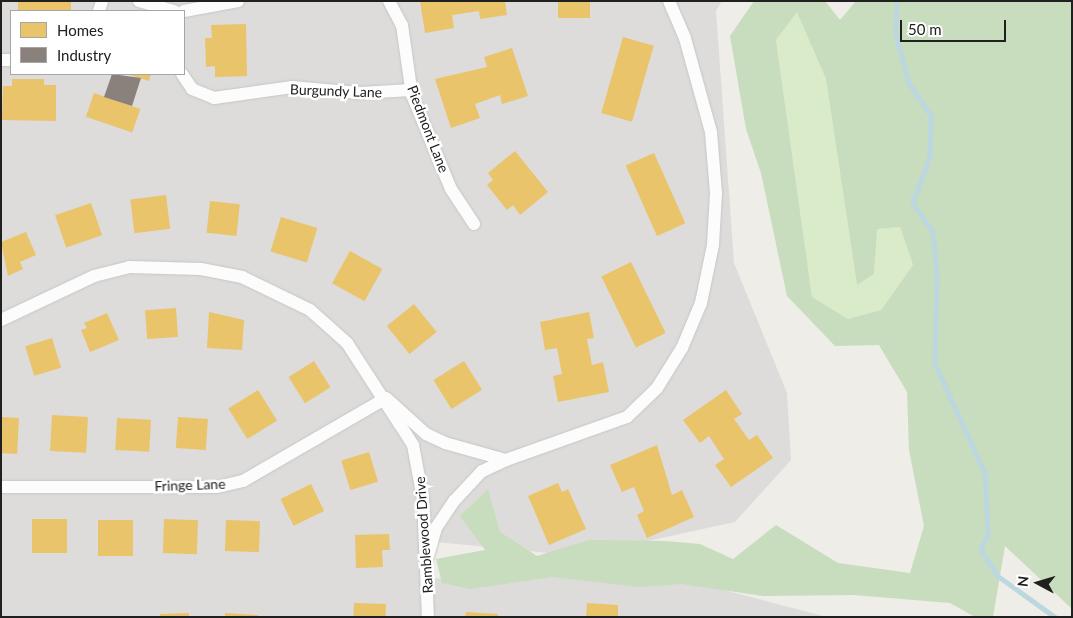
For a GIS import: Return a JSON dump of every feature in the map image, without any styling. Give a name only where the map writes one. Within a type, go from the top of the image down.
[{"type":"street","points":[[139,1],[172,10]]},
{"type":"street","points":[[185,11],[238,1]]},
{"type":"street","name":"Piedmont Lane","points":[[389,1],[402,25],[411,90],[434,153],[474,224]]},
{"type":"street","points":[[427,560],[436,528],[454,500],[482,471],[506,460],[627,418],[657,388],[682,348],[701,304],[712,245],[716,193],[711,132],[698,76],[669,1]]},
{"type":"street","name":"Burgundy Lane","points":[[183,75],[192,89],[214,98],[292,87],[360,93],[411,90]]},
{"type":"street","name":"Ramblewood Drive","points":[[1,320],[94,276],[129,267],[210,271],[242,277],[310,310],[347,343],[386,398],[413,445],[427,560],[428,617]]},
{"type":"street","points":[[386,398],[426,434],[444,443],[506,460]]},
{"type":"street","name":"Fringe Lane","points":[[1,487],[217,487],[242,481],[386,398]]},
{"type":"shaded area","points":[[1,1],[722,1],[716,11],[734,263],[787,393],[791,460],[735,522],[579,556],[436,542],[421,579],[652,571],[827,617],[1,617]]},
{"type":"green space","points":[[754,1],[825,1],[840,20],[856,1],[1072,1],[1072,609],[1005,546],[993,617],[975,617],[950,603],[854,595],[763,596],[682,584],[639,587],[552,577],[470,589],[442,583],[436,559],[485,550],[460,516],[488,489],[500,532],[537,556],[589,540],[666,541],[700,544],[733,559],[776,525],[838,563],[910,573],[924,526],[909,450],[907,392],[879,345],[835,346],[787,296],[761,173],[746,129],[730,36]],"holes":[[[797,12],[826,79],[857,285],[874,274],[877,229],[900,227],[913,265],[881,310],[848,319],[812,297],[776,40]]]},
{"type":"green space","points":[[797,11],[826,79],[857,285],[874,274],[876,229],[900,227],[913,265],[881,310],[848,319],[812,297],[776,40]]},
{"type":"building: Homes","points":[[18,1],[71,1],[71,10],[18,10]]},
{"type":"building: Homes","points":[[420,1],[505,1],[507,15],[480,19],[479,11],[452,15],[454,28],[425,33]]},
{"type":"building: Homes","points":[[558,1],[590,1],[590,18],[558,18]]},
{"type":"building: Homes","points":[[246,24],[247,76],[215,77],[215,66],[206,67],[205,38],[212,38],[211,25]]},
{"type":"building: Homes","points":[[623,37],[654,46],[632,122],[601,113]]},
{"type":"building: Homes","points":[[512,48],[528,96],[502,104],[500,95],[475,104],[480,118],[451,128],[435,79],[487,67],[484,57]]},
{"type":"building: Homes","points":[[130,75],[151,75],[149,81]]},
{"type":"building: Homes","points":[[12,79],[44,79],[44,85],[56,85],[56,121],[2,120],[3,86],[12,86]]},
{"type":"building: Homes","points":[[94,93],[140,109],[132,133],[86,117]]},
{"type":"building: Homes","points":[[515,151],[548,192],[520,215],[513,205],[507,210],[487,185],[493,180],[488,173]]},
{"type":"building: Homes","points":[[654,153],[685,223],[657,236],[626,166]]},
{"type":"building: Homes","points":[[166,195],[170,229],[134,233],[130,199]]},
{"type":"building: Homes","points":[[210,201],[240,204],[236,236],[207,233]]},
{"type":"building: Homes","points":[[91,203],[102,235],[66,248],[55,215]]},
{"type":"building: Homes","points":[[281,217],[317,228],[307,263],[270,251]]},
{"type":"building: Homes","points":[[26,232],[36,255],[20,262],[23,269],[8,276],[1,242]]},
{"type":"building: Homes","points":[[350,251],[382,269],[364,301],[332,283]]},
{"type":"building: Homes","points":[[631,262],[666,333],[636,347],[601,276]]},
{"type":"building: Homes","points":[[414,304],[437,332],[409,354],[387,326]]},
{"type":"building: Homes","points":[[176,308],[178,337],[147,339],[145,310]]},
{"type":"building: Homes","points":[[209,312],[244,320],[242,350],[207,348]]},
{"type":"building: Homes","points":[[589,312],[594,338],[587,339],[592,365],[603,362],[609,392],[558,402],[553,376],[562,374],[557,348],[545,350],[540,322]]},
{"type":"building: Homes","points":[[107,313],[119,340],[90,352],[81,330],[87,328],[84,323]]},
{"type":"building: Homes","points":[[52,338],[61,368],[34,376],[25,346]]},
{"type":"building: Homes","points":[[314,361],[330,387],[305,403],[289,377]]},
{"type":"building: Homes","points":[[464,361],[482,390],[451,409],[433,380]]},
{"type":"building: Homes","points":[[258,390],[277,421],[247,439],[228,409]]},
{"type":"building: Homes","points":[[726,390],[742,414],[734,419],[749,440],[757,435],[773,458],[731,487],[715,465],[724,459],[709,436],[700,443],[683,420]]},
{"type":"building: Homes","points":[[52,415],[88,417],[86,453],[50,451]]},
{"type":"building: Homes","points":[[1,417],[19,418],[17,454],[1,453]]},
{"type":"building: Homes","points":[[178,417],[208,419],[206,450],[176,448]]},
{"type":"building: Homes","points":[[117,418],[151,420],[149,452],[115,450]]},
{"type":"building: Homes","points":[[657,445],[672,495],[682,490],[694,517],[647,538],[637,515],[644,511],[634,487],[622,492],[610,465]]},
{"type":"building: Homes","points":[[369,452],[378,482],[350,490],[341,460]]},
{"type":"building: Homes","points":[[558,483],[562,492],[568,489],[586,529],[549,545],[528,496]]},
{"type":"building: Homes","points":[[311,484],[324,511],[294,526],[280,499]]},
{"type":"building: Homes","points":[[32,519],[67,519],[67,553],[32,553]]},
{"type":"building: Homes","points":[[164,519],[198,520],[197,554],[163,553]]},
{"type":"building: Homes","points":[[98,520],[133,520],[133,556],[98,556]]},
{"type":"building: Homes","points":[[226,520],[260,521],[259,552],[225,551]]},
{"type":"building: Homes","points":[[389,534],[390,550],[382,550],[383,567],[356,568],[355,535]]},
{"type":"building: Homes","points":[[354,603],[386,604],[386,617],[354,617]]},
{"type":"building: Homes","points":[[587,603],[618,605],[618,617],[586,617]]},
{"type":"building: Homes","points":[[466,612],[498,614],[498,617],[465,617]]},
{"type":"building: Homes","points":[[189,613],[189,617],[160,617],[160,614]]},
{"type":"building: Homes","points":[[225,613],[258,615],[258,617],[225,617]]},
{"type":"building: Industry","points":[[112,75],[141,78],[132,106],[104,97]]},
{"type":"waterway","points":[[897,1],[896,35],[909,83],[931,116],[930,157],[913,203],[933,232],[937,273],[935,363],[985,473],[988,535],[981,550],[998,576],[1055,617]]}]
